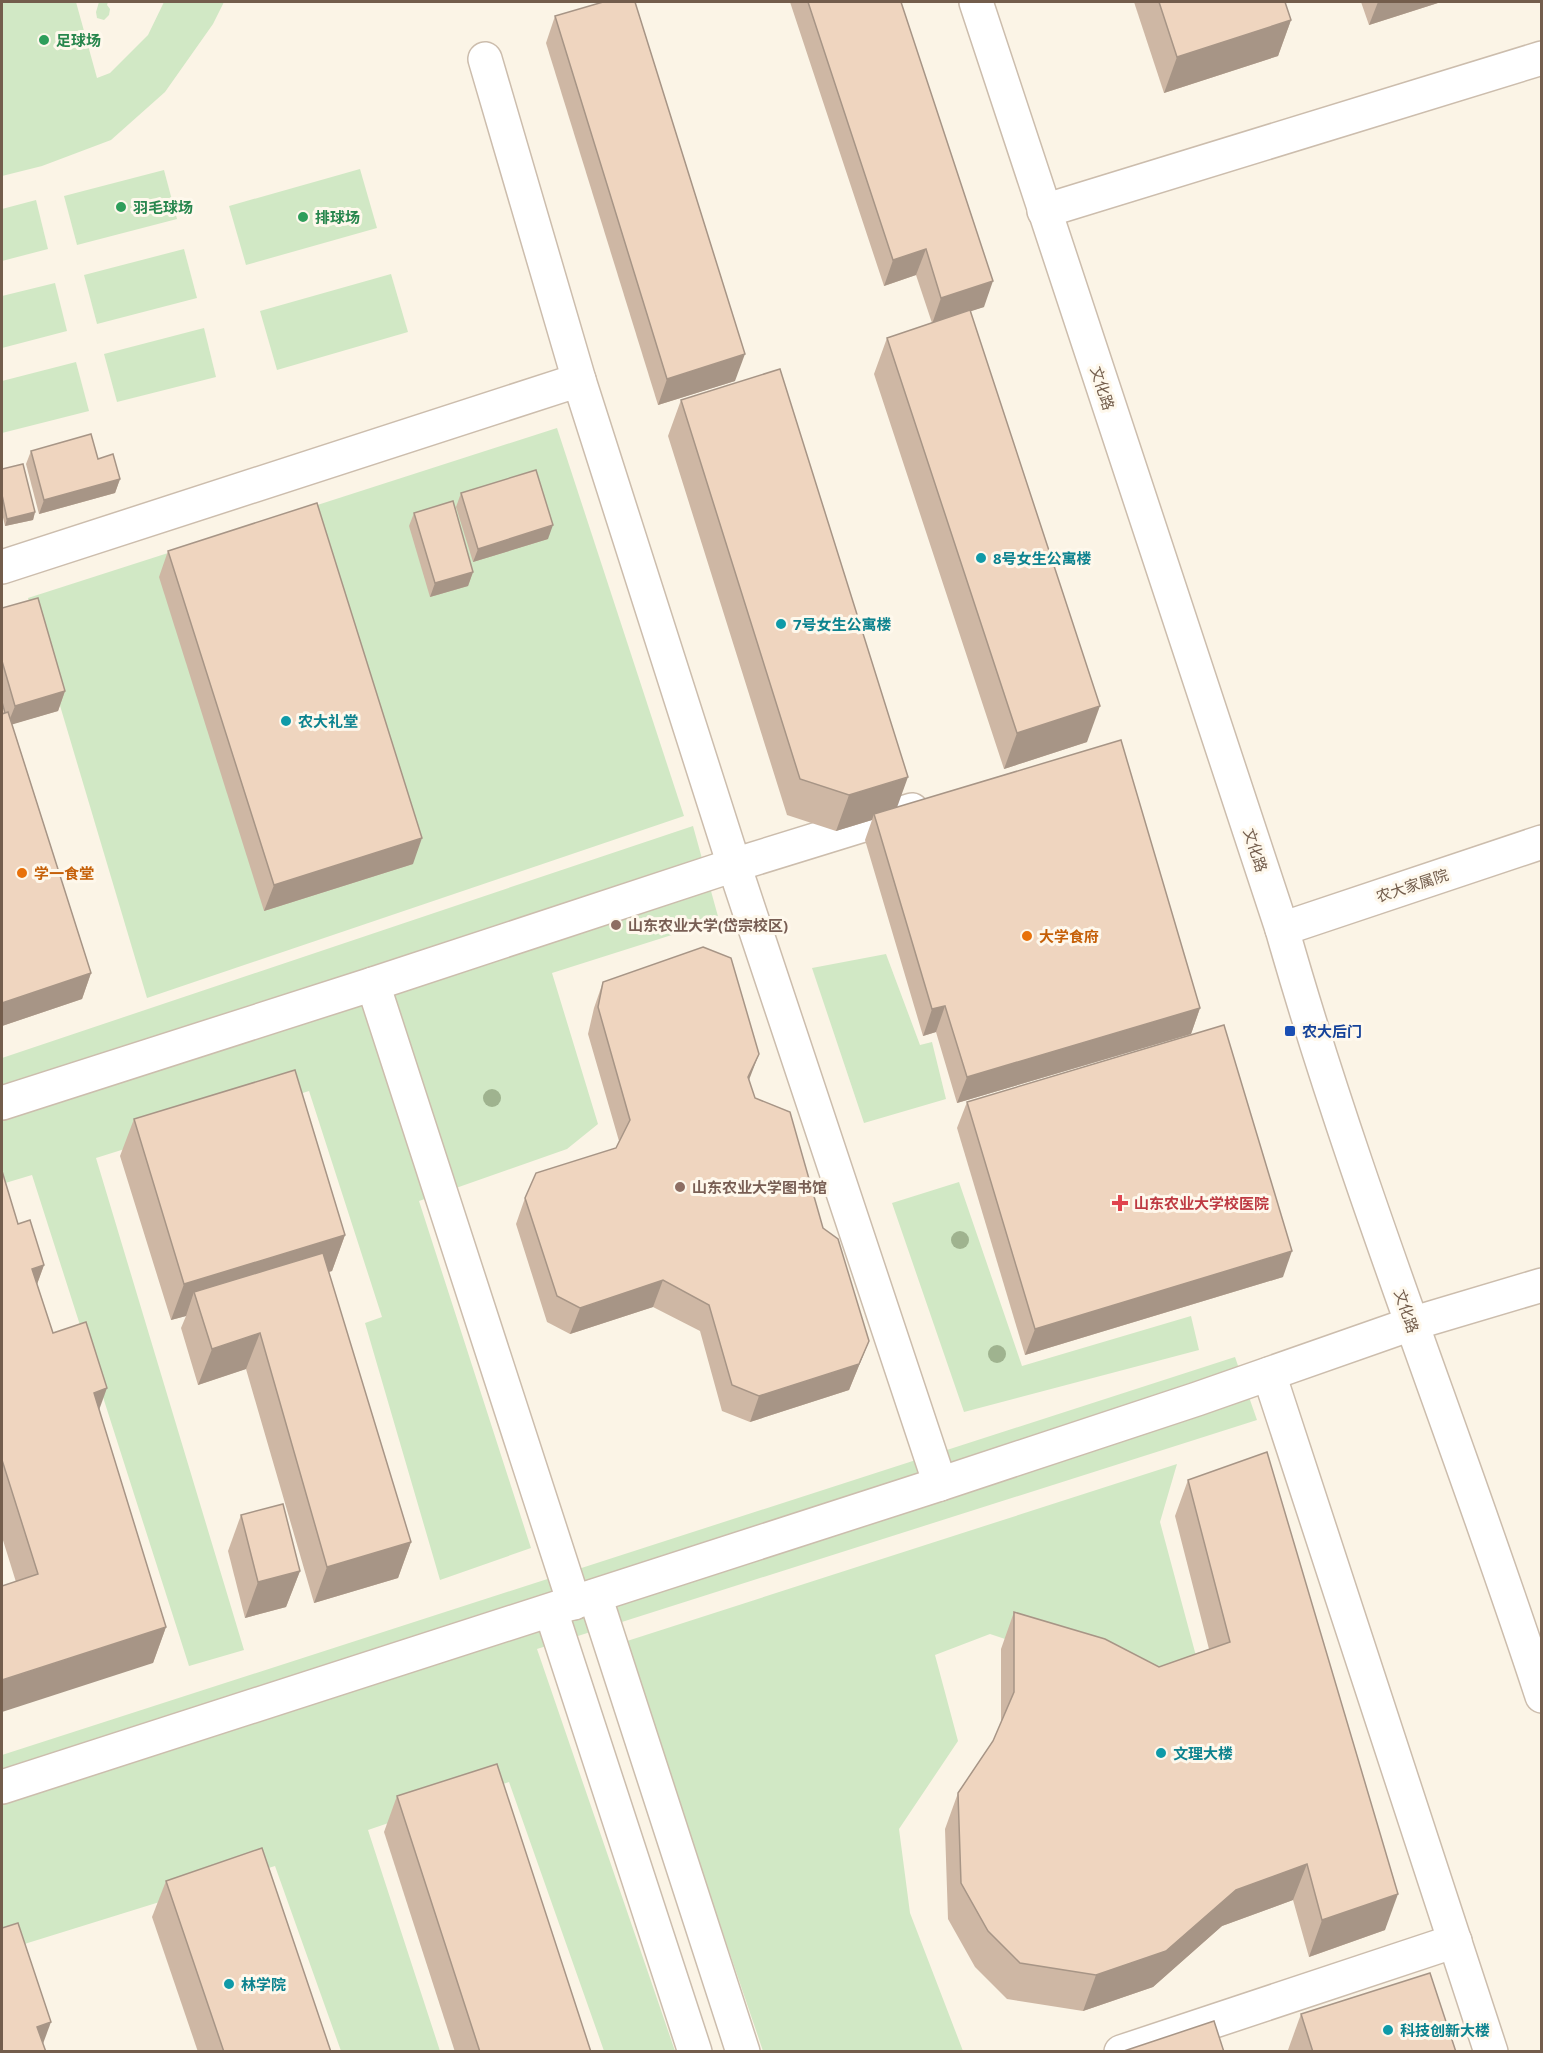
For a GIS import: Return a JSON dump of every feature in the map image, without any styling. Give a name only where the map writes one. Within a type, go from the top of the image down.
[{"type":"street","name":"文化路","points":[[976,2],[1282,929],[1310,1026],[1411,1324],[1509,1596],[1542,1696]]},
{"type":"street","points":[[1044,211],[1542,58]]},
{"type":"street","points":[[485,59],[579,380],[734,865],[940,1484]]},
{"type":"street","points":[[2,567],[579,380]]},
{"type":"street","points":[[2,1103],[734,865],[938,802]]},
{"type":"street","name":"农大家属院","points":[[1282,929],[1542,842]]},
{"type":"street","points":[[373,984],[573,1603],[695,2052]]},
{"type":"street","points":[[2,1787],[940,1484],[1411,1324],[1542,1285]]},
{"type":"street","points":[[1269,1374],[1491,2052]]},
{"type":"street","points":[[573,1603],[743,2052]]},
{"type":"street","points":[[1120,2052],[1455,1941]]},
{"type":"green space","points":[[2,2],[76,2],[97,78],[110,73],[148,35],[164,2],[224,2],[213,24],[165,92],[111,140],[42,166],[2,176]]},
{"type":"green space","points":[[99,2],[108,2],[110,9],[109,15],[104,20],[97,18]]},
{"type":"green space","name":"排球场","points":[[360,169],[377,228],[246,265],[229,206]]},
{"type":"green space","name":"羽毛球场","points":[[164,170],[177,219],[77,245],[64,196]]},
{"type":"green space","points":[[36,200],[48,249],[2,261],[2,209]]},
{"type":"green space","name":"羽毛球场","points":[[184,249],[197,298],[97,324],[84,275]]},
{"type":"green space","points":[[391,274],[408,332],[277,370],[260,311]]},
{"type":"green space","points":[[55,283],[67,331],[2,348],[2,296]]},
{"type":"green space","points":[[204,328],[216,377],[117,402],[104,354]]},
{"type":"green space","points":[[76,362],[89,411],[2,433],[2,381]]},
{"type":"green space","points":[[557,428],[684,816],[147,998],[28,598]]},
{"type":"green space","points":[[693,826],[719,920],[552,973],[598,1124],[567,1149],[419,1201],[531,1548],[440,1580],[365,1323],[382,1317],[309,1091],[96,1158],[244,1650],[189,1666],[32,1175],[2,1184],[2,1058]]},
{"type":"green space","points":[[886,954],[920,1045],[932,1042],[946,1099],[864,1123],[812,968]]},
{"type":"green space","points":[[959,1182],[1022,1366],[1191,1316],[1199,1350],[964,1412],[892,1203]]},
{"type":"green space","points":[[1235,1357],[1257,1420],[537,1649],[675,2051],[604,2051],[509,1782],[368,1830],[440,2051],[341,2051],[275,1866],[2,1951],[2,1755]]},
{"type":"green space","points":[[1177,1464],[1160,1522],[1199,1667],[1149,1686],[990,1634],[935,1655],[958,1741],[899,1829],[910,1913],[963,2051],[763,2051],[624,1642]]},
{"type":"building","points":[[603,2],[635,2],[745,354],[667,379],[555,16]]},
{"type":"building","points":[[808,2],[901,2],[993,281],[941,298],[926,249],[893,260]]},
{"type":"building","points":[[1159,2],[1285,2],[1291,20],[1177,57]]},
{"type":"building","name":"8号女生公寓楼","points":[[970,310],[1100,706],[1017,733],[887,338]]},
{"type":"building","name":"7号女生公寓楼","points":[[780,369],[908,777],[849,795],[800,779],[681,400]]},
{"type":"building","points":[[91,434],[98,459],[113,454],[120,479],[44,500],[31,451]]},
{"type":"building","points":[[23,464],[35,512],[7,519],[2,495],[2,469]]},
{"type":"building","points":[[536,470],[553,525],[478,549],[461,493]]},
{"type":"building","points":[[453,501],[473,572],[435,583],[414,513]]},
{"type":"building","name":"农大礼堂","points":[[317,503],[422,838],[274,885],[168,551]]},
{"type":"building","points":[[38,598],[65,691],[15,706],[2,661],[2,608]]},
{"type":"building","name":"学一食堂","points":[[8,712],[91,973],[2,1003],[2,714]]},
{"type":"building","name":"大学食府","points":[[1121,740],[1200,1008],[967,1077],[945,1006],[932,1009],[874,814]]},
{"type":"building","name":"山东农业大学图书馆","points":[[703,947],[731,958],[759,1054],[748,1077],[755,1098],[790,1112],[823,1228],[838,1239],[869,1341],[859,1364],[759,1396],[732,1385],[709,1305],[663,1280],[580,1308],[557,1296],[525,1198],[536,1173],[616,1148],[630,1120],[598,1007],[603,982]]},
{"type":"building","name":"山东农业大学校医院","points":[[1224,1025],[1292,1251],[1035,1329],[967,1102]]},
{"type":"building","points":[[295,1070],[345,1235],[184,1284],[134,1119]]},
{"type":"building","points":[[2,1171],[18,1224],[30,1220],[44,1265],[32,1269],[53,1333],[86,1322],[107,1388],[94,1393],[166,1627],[2,1680],[2,1586],[38,1574],[2,1460]]},
{"type":"building","points":[[323,1253],[411,1542],[327,1567],[260,1333],[212,1349],[194,1292]]},
{"type":"building","name":"文理大楼","points":[[1267,1452],[1398,1894],[1322,1920],[1307,1864],[1236,1890],[1166,1951],[1096,1975],[1020,1963],[988,1931],[961,1883],[958,1793],[993,1741],[1014,1692],[1014,1612],[1105,1639],[1159,1667],[1230,1642],[1188,1480]]},
{"type":"building","points":[[283,1504],[300,1571],[258,1582],[241,1515]]},
{"type":"building","points":[[497,1764],[591,2052],[480,2052],[397,1796]]},
{"type":"building","name":"林学院","points":[[262,1848],[331,2052],[224,2052],[166,1881]]},
{"type":"building","points":[[18,1923],[51,2022],[37,2027],[46,2052],[2,2052],[2,1928]]},
{"type":"building","points":[[1430,1973],[1456,2052],[1313,2052],[1301,2014]]},
{"type":"building","points":[[1214,2021],[1224,2052],[1121,2052]]},
{"type":"place","name":"足球场","points":[[44,40]]},
{"type":"place","name":"羽毛球场","points":[[121,207]]},
{"type":"place","name":"排球场","points":[[303,217]]},
{"type":"place","name":"8号女生公寓楼","points":[[981,558]]},
{"type":"place","name":"7号女生公寓楼","points":[[781,624]]},
{"type":"place","name":"农大礼堂","points":[[286,721]]},
{"type":"place","name":"学一食堂","points":[[22,873]]},
{"type":"place","name":"山东农业大学(岱宗校区)","points":[[616,925]]},
{"type":"place","name":"大学食府","points":[[1027,936]]},
{"type":"place","name":"农大后门","points":[[1290,1031]]},
{"type":"place","name":"山东农业大学图书馆","points":[[680,1187]]},
{"type":"place","name":"山东农业大学校医院","points":[[1120,1203]]},
{"type":"place","name":"文理大楼","points":[[1161,1753]]},
{"type":"place","name":"林学院","points":[[229,1984]]},
{"type":"place","name":"科技创新大楼","points":[[1388,2030]]}]
